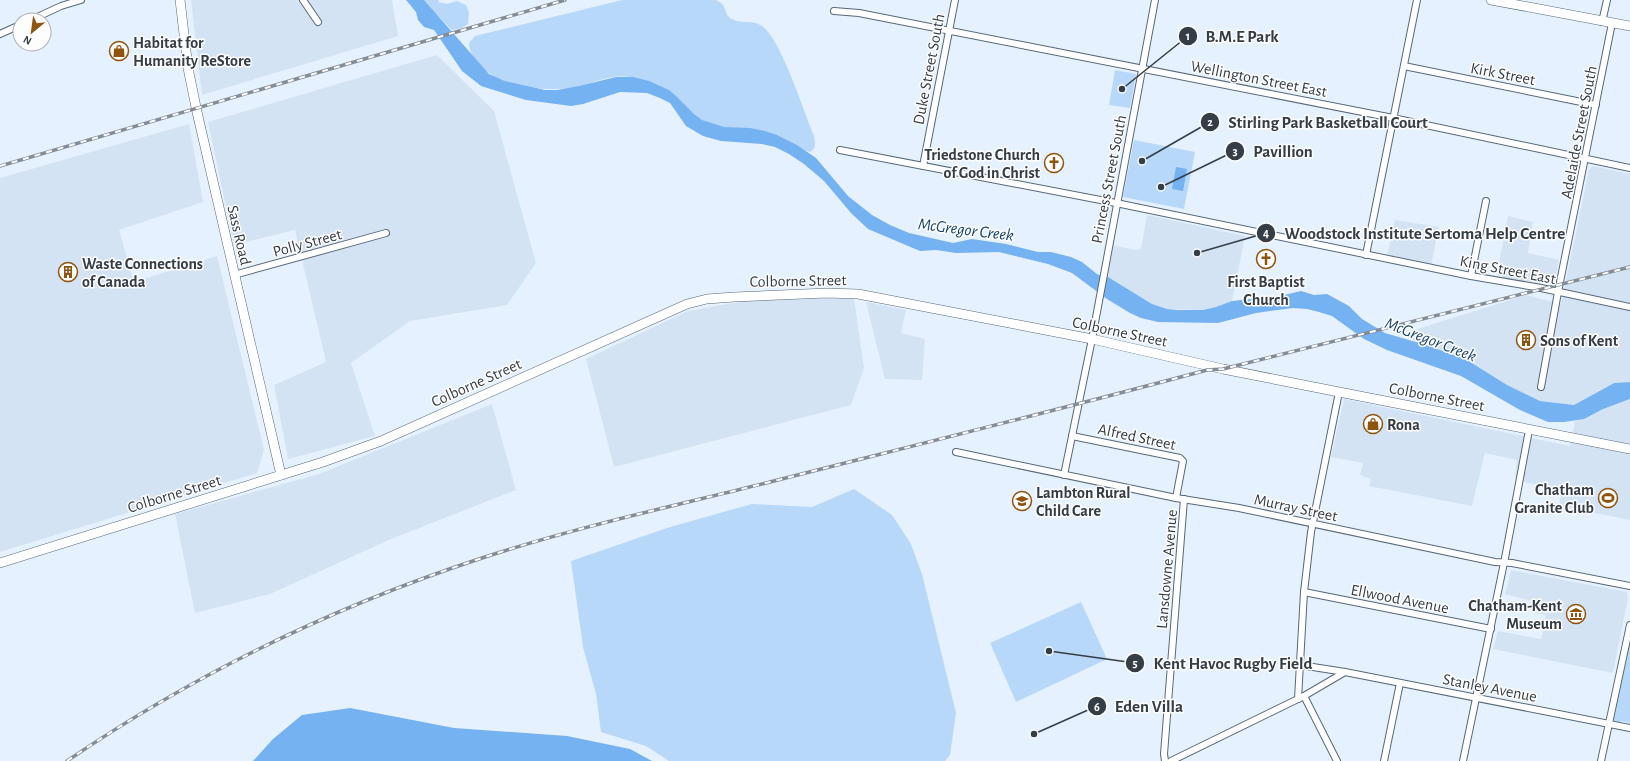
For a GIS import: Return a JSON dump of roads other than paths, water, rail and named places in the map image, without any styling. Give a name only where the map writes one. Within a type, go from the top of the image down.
[{"type":"street","points":[[49,12],[61,6],[81,0]]},
{"type":"street","name":"Sass Road","points":[[180,0],[188,68],[196,109],[281,475]]},
{"type":"street","points":[[303,0],[318,22]]},
{"type":"street","name":"Duke Street South","points":[[923,166],[955,0]]},
{"type":"street","name":"Princess Street South","points":[[1064,475],[1092,339],[1116,203],[1155,0]]},
{"type":"street","points":[[1366,255],[1417,0]]},
{"type":"street","points":[[1491,0],[1518,3],[1602,22],[1630,26]]},
{"type":"street","points":[[1602,22],[1607,0]]},
{"type":"street","name":"Wellington Street East","points":[[834,11],[859,13],[948,30],[1393,118],[1630,168]]},
{"type":"street","name":"Adelaide Street South","points":[[1541,387],[1558,292],[1612,23]]},
{"type":"street","points":[[0,34],[12,29]]},
{"type":"street","name":"Kirk Street","points":[[1404,66],[1596,105]]},
{"type":"street","name":"King Street East","points":[[840,150],[1116,203],[1366,255],[1630,307]]},
{"type":"street","points":[[1471,276],[1486,201]]},
{"type":"street","name":"Polly Street","points":[[234,275],[386,233]]},
{"type":"street","name":"Colborne Street","points":[[0,563],[281,475],[381,441],[687,304],[707,299],[827,293],[858,294],[1092,339],[1223,369],[1630,449]]},
{"type":"street","points":[[1338,761],[1301,697],[1300,665],[1304,592],[1312,524],[1339,392]]},
{"type":"street","points":[[1463,761],[1491,629],[1529,430]]},
{"type":"street","name":"Alfred Street","points":[[1072,436],[1180,458],[1183,461],[1176,498]]},
{"type":"street","name":"Murray Street","points":[[956,452],[1495,562],[1504,562],[1630,586]]},
{"type":"street","name":"Lansdowne Avenue","points":[[1165,761],[1164,754],[1184,499]]},
{"type":"street","name":"Ellwood Avenue","points":[[1304,592],[1491,629]]},
{"type":"street","points":[[1601,761],[1630,624]]},
{"type":"street","name":"Stanley Avenue","points":[[1300,665],[1476,697],[1630,728]]},
{"type":"street","points":[[1172,761],[1301,697],[1345,672]]},
{"type":"street","points":[[1384,761],[1400,683]]},
{"type":"water","name":"McGregor Creek","points":[[406,0],[424,0],[489,74],[505,81],[545,90],[557,90],[616,77],[633,77],[649,81],[669,90],[702,120],[724,127],[750,128],[777,135],[797,145],[816,158],[848,196],[872,215],[909,233],[953,243],[972,239],[1006,244],[1038,252],[1051,252],[1071,257],[1082,262],[1097,274],[1106,278],[1108,277],[1152,304],[1167,309],[1203,310],[1232,301],[1280,296],[1301,291],[1314,295],[1327,294],[1349,306],[1362,319],[1385,333],[1426,345],[1467,360],[1507,385],[1540,401],[1574,405],[1614,383],[1630,382],[1630,399],[1603,409],[1584,419],[1564,422],[1548,422],[1520,410],[1461,376],[1387,350],[1364,339],[1332,316],[1319,312],[1293,308],[1256,313],[1218,323],[1158,322],[1141,318],[1130,313],[1107,299],[1072,273],[1048,264],[999,252],[956,253],[936,250],[920,251],[868,229],[851,213],[824,181],[804,164],[789,154],[775,147],[762,144],[721,141],[703,136],[686,126],[670,103],[647,93],[620,92],[583,104],[571,106],[526,100],[481,86],[462,71],[434,30],[424,27],[418,20],[416,12]]},
{"type":"water","points":[[1176,167],[1187,169],[1183,191],[1172,189]]},
{"type":"water","points":[[350,708],[454,728],[567,736],[630,749],[652,761],[253,761],[273,739],[302,715]]},
{"type":"railway","points":[[0,166],[565,0]]},
{"type":"railway","points":[[67,761],[165,699],[267,645],[320,620],[373,598],[482,558],[553,536],[625,517],[989,427],[1207,370],[1223,369],[1630,267]]},
{"type":"place","name":"Habitat for Humanity ReStore","points":[[119,51]]},
{"type":"place","name":"B.M.E Park","points":[[1122,89]]},
{"type":"place","name":"Stirling Park Basketball Court","points":[[1142,161]]},
{"type":"place","name":"Triedstone Church of God in Christ","points":[[1054,163]]},
{"type":"place","name":"Pavillion","points":[[1161,187]]},
{"type":"place","name":"Woodstock Institute Sertoma Help Centre","points":[[1197,253]]},
{"type":"place","name":"First Baptist Church","points":[[1266,259]]},
{"type":"place","name":"Waste Connections of Canada","points":[[68,272]]},
{"type":"place","name":"Sons of Kent","points":[[1526,340]]},
{"type":"place","name":"Rona","points":[[1373,424]]},
{"type":"place","name":"Chatham Granite Club","points":[[1608,498]]},
{"type":"place","name":"Lambton Rural Child Care","points":[[1022,501]]},
{"type":"place","name":"Chatham-Kent Museum","points":[[1576,614]]},
{"type":"place","name":"Kent Havoc Rugby Field","points":[[1049,651]]},
{"type":"place","name":"Eden Villa","points":[[1034,734]]}]
